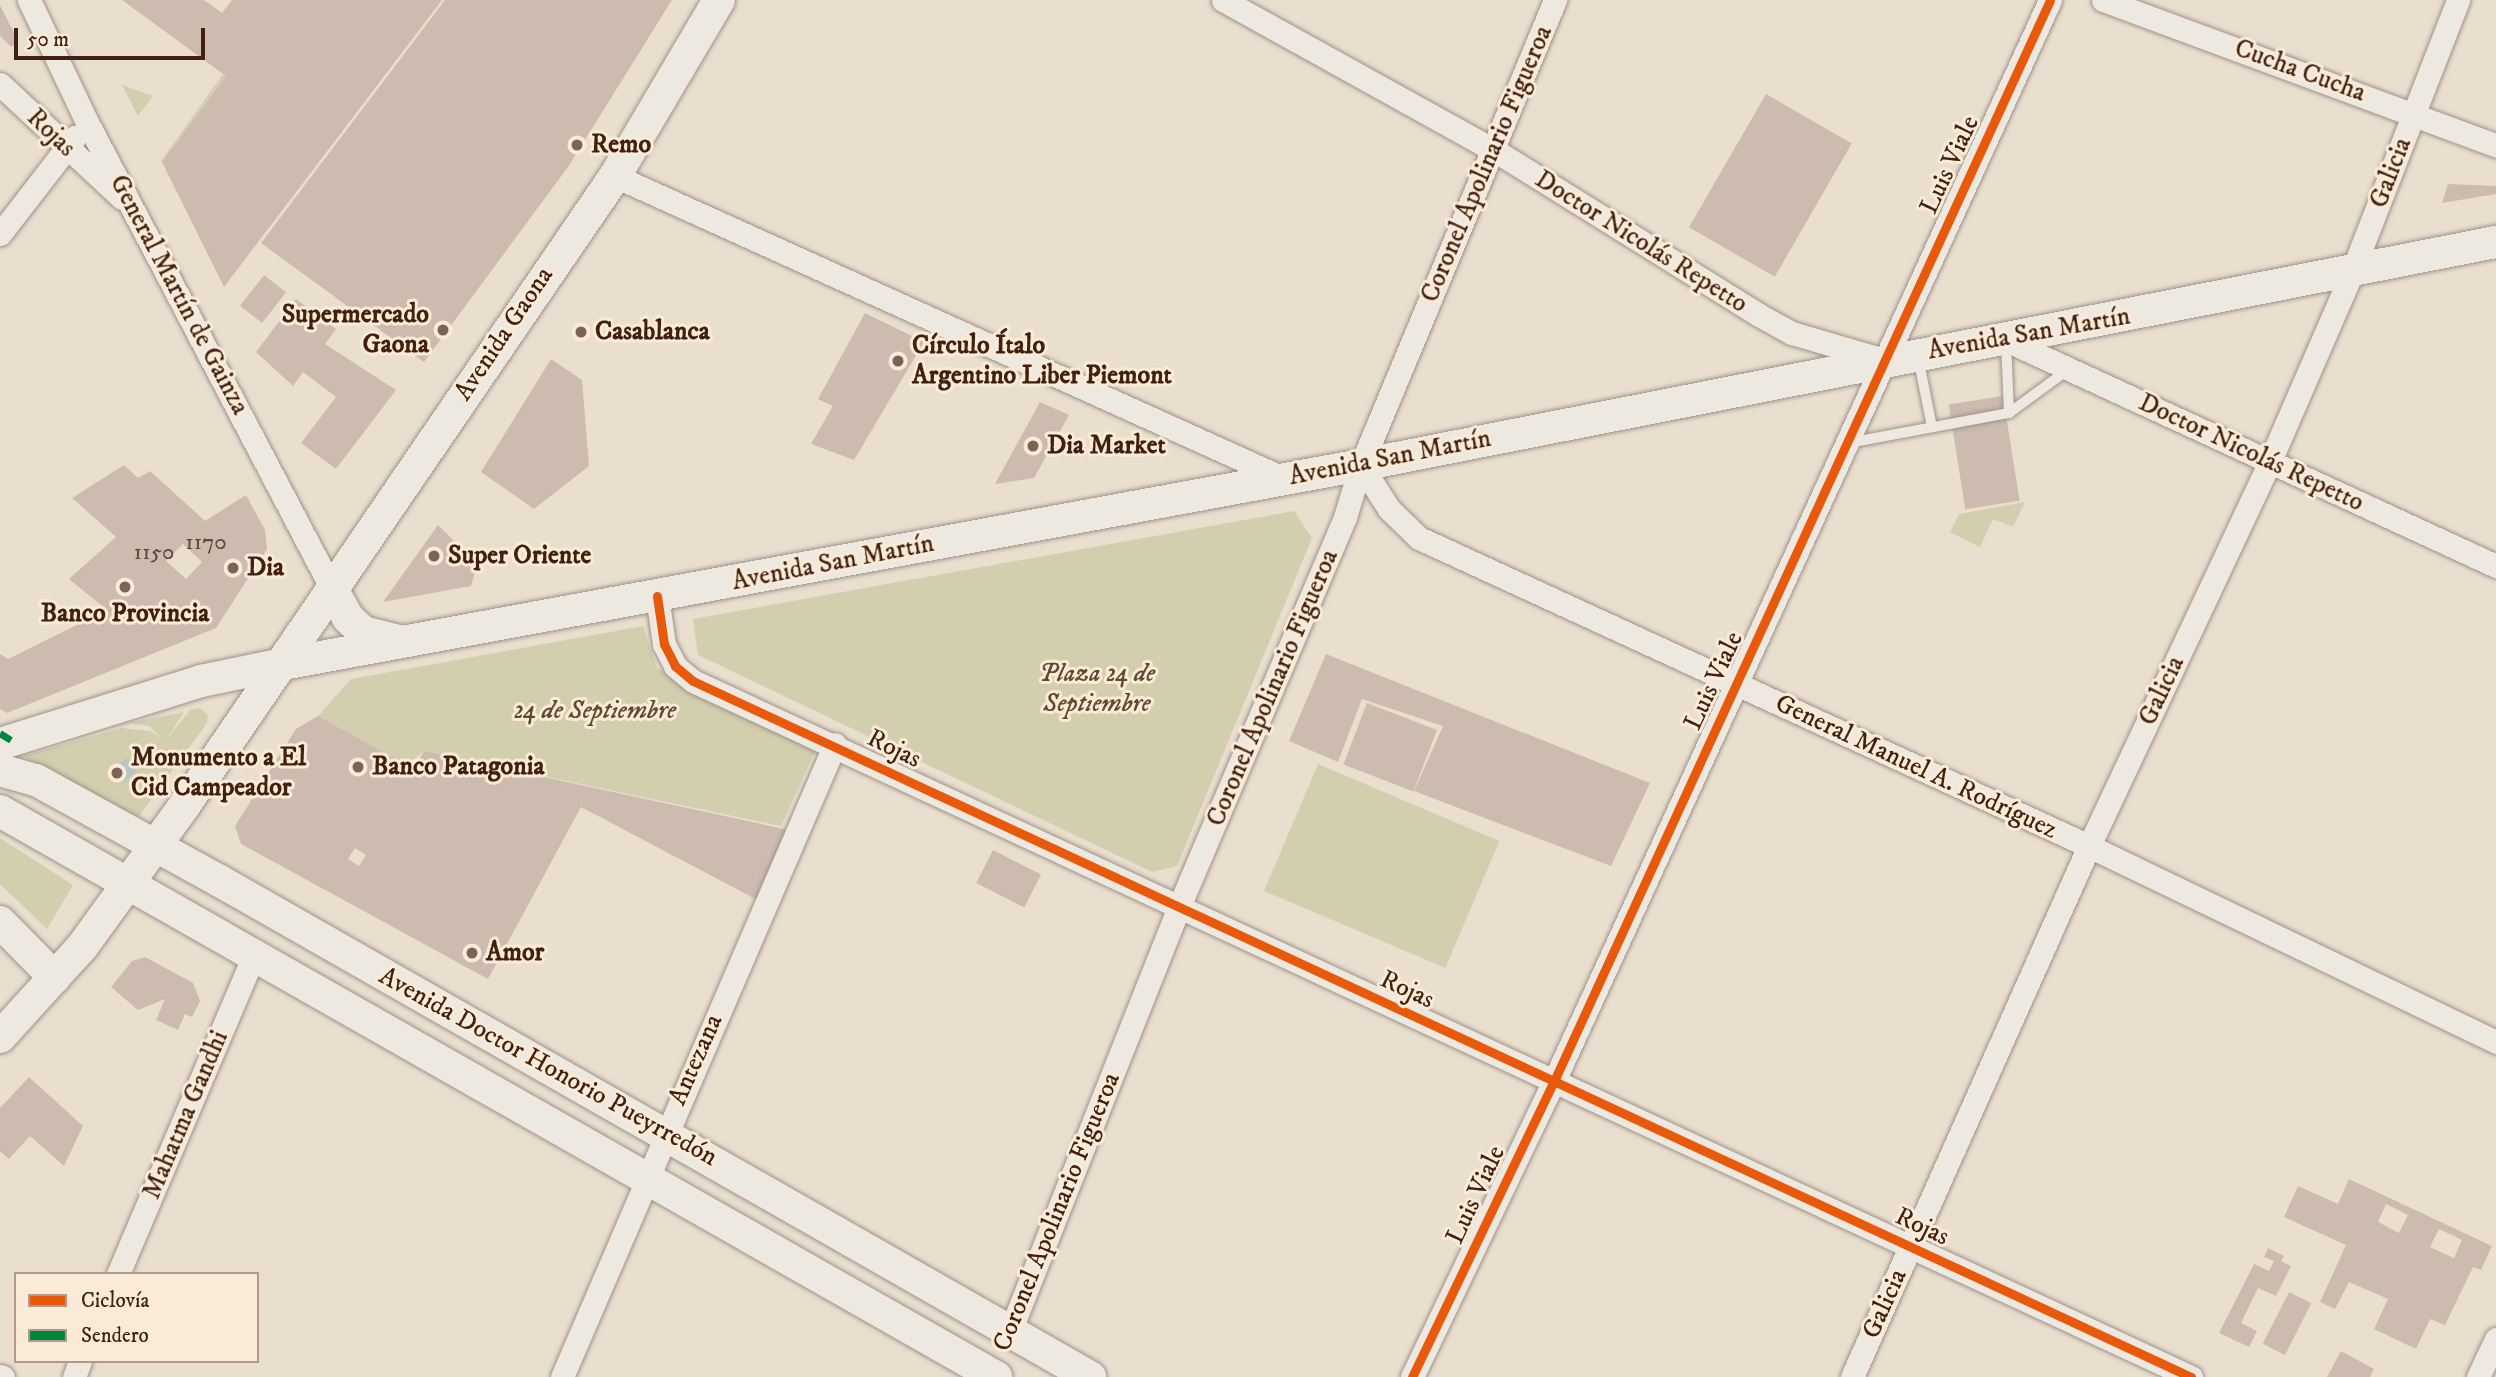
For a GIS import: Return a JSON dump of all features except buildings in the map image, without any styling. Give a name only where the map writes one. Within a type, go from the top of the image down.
[{"type":"main road","name":"Avenida Gaona","points":[[0,1037],[55,978],[129,886],[283,664],[615,176],[719,0]]},
{"type":"main road","name":"Avenida San Martín","points":[[283,664],[1360,465],[2496,242]]},
{"type":"main road","points":[[332,589],[348,618],[363,632],[407,643]]},
{"type":"main road","points":[[4,739],[201,681],[283,664]]},
{"type":"main road","name":"Avenida Doctor Honorio Pueyrredón","points":[[0,770],[36,780],[155,846],[665,1132],[1011,1329],[1090,1377]]},
{"type":"main road","name":"Avenida Doctor Honorio Pueyrredón","points":[[0,811],[993,1376]]},
{"type":"main road","points":[[0,922],[55,978]]},
{"type":"main road","name":"Coronel Apolinario Figueroa","points":[[993,1376],[1011,1329]]},
{"type":"street","name":"General Martín de Gainza","points":[[29,0],[87,122],[332,589]]},
{"type":"street","name":"Doctor Nicolás Repetto","points":[[1223,0],[1494,150],[1759,316],[1791,332],[1884,360]]},
{"type":"street","name":"Coronel Apolinario Figueroa","points":[[1011,1329],[1178,909],[1345,517],[1360,465],[1555,0]]},
{"type":"street","name":"Luis Viale","points":[[1412,1377],[1554,1081],[2050,0]]},
{"type":"street","name":"Cucha Cucha","points":[[2103,0],[2415,112],[2496,145]]},
{"type":"street","name":"Galicia","points":[[1852,1377],[2088,846],[2270,461],[2352,272],[2458,0]]},
{"type":"street","name":"Rojas","points":[[0,84],[66,149],[135,209]]},
{"type":"street","points":[[0,234],[87,122]]},
{"type":"street","points":[[615,176],[1285,479]]},
{"type":"street","name":"Doctor Nicolás Repetto","points":[[2006,340],[2496,566]]},
{"type":"street","name":"General Manuel A. Rodríguez","points":[[1360,465],[1389,509],[1419,538],[2088,846],[2496,1042]]},
{"type":"street","name":"Rojas","points":[[657,596],[664,644],[675,666],[694,681],[835,744],[1178,909],[1912,1245],[2191,1377]]},
{"type":"street","name":"Antezana","points":[[562,1377],[645,1178],[835,744]]},
{"type":"street","name":"Mahatma Gandhi","points":[[119,1272],[253,957]]},
{"type":"street","points":[[2478,1377],[2496,1339]]},
{"type":"lane","points":[[2006,340],[2009,413]]},
{"type":"lane","points":[[1917,354],[1933,427]]},
{"type":"lane","points":[[1846,444],[2009,413],[2069,369]]},
{"type":"green space","points":[[223,74],[226,76],[162,162],[161,161]]},
{"type":"green space","points":[[122,85],[153,96],[138,116]]},
{"type":"green space","points":[[2025,502],[2013,527],[1993,519],[1980,547],[1950,532],[1959,514]]},
{"type":"green space","name":"Plaza 24 de Septiembre","points":[[1294,511],[1312,538],[1177,866],[1152,872],[698,655],[693,619]]},
{"type":"green space","name":"24 de Septiembre","points":[[643,626],[657,668],[816,749],[781,826],[424,751],[406,765],[318,716],[351,679]]},
{"type":"green space","points":[[200,708],[208,715],[207,723],[137,819],[23,756],[121,728],[150,731],[162,738],[149,726],[128,723],[184,712],[166,740],[190,710]]},
{"type":"green space","points":[[1318,764],[1499,841],[1445,968],[1264,891]]},
{"type":"green space","points":[[0,838],[73,885],[47,929],[0,884]]},
{"type":"shaded area","points":[[127,758],[137,772],[123,782],[113,768]]},
{"type":"marked path","points":[[0,733],[11,740]]},
{"type":"cycle path","points":[[1412,1377],[1554,1081],[2050,0]]},
{"type":"cycle path","points":[[657,596],[664,644],[675,666],[693,681],[2191,1377]]},
{"type":"place","name":"Remo","points":[[577,145]]},
{"type":"place","name":"Supermercado Gaona","points":[[443,330]]},
{"type":"place","name":"Casablanca","points":[[581,332]]},
{"type":"place","name":"Círculo Ítalo Argentino Liber Piemont","points":[[898,361]]},
{"type":"place","name":"Dia Market","points":[[1033,446]]},
{"type":"place","name":"Super Oriente","points":[[434,556]]},
{"type":"place","name":"Dia","points":[[233,568]]},
{"type":"place","name":"Banco Provincia","points":[[125,587]]},
{"type":"place","name":"Banco Patagonia","points":[[358,767]]},
{"type":"place","name":"Monumento a El Cid Campeador","points":[[117,773]]},
{"type":"place","name":"Amor","points":[[472,953]]}]
